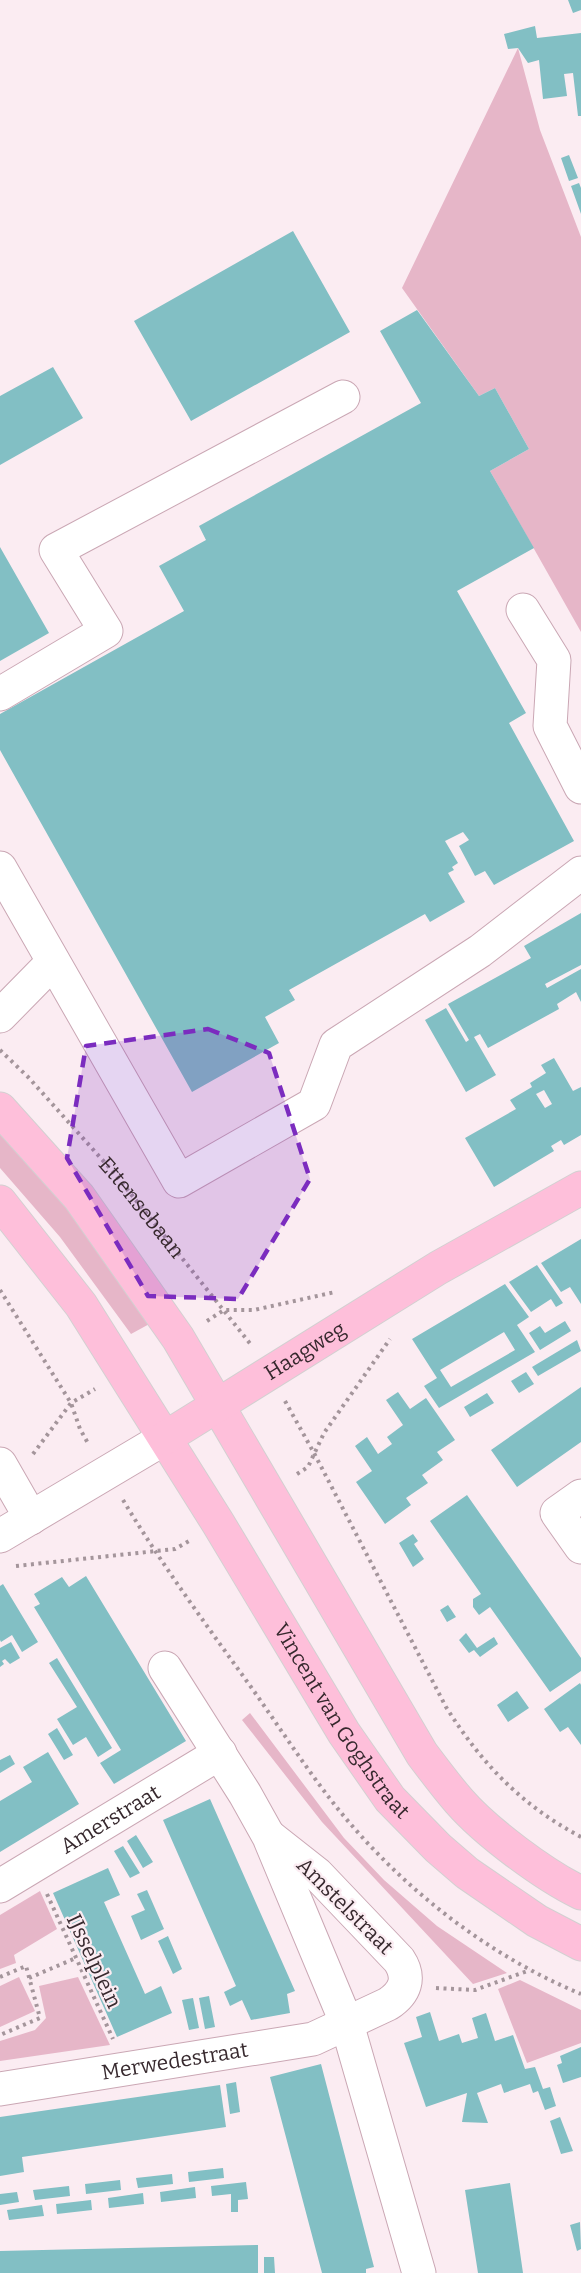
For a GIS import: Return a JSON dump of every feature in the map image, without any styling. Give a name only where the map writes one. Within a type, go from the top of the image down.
[{"type":"main road","name":"Ettensebaan","points":[[0,1109],[79,1197],[178,1338],[218,1405]]},
{"type":"main road","name":"Haagweg","points":[[165,1438],[438,1268],[581,1188]]},
{"type":"main road","points":[[0,1202],[81,1305],[165,1438]]},
{"type":"main road","points":[[218,1405],[422,1754],[460,1803],[508,1845],[567,1887],[581,1893]]},
{"type":"main road","name":"Vincent van Goghstraat","points":[[165,1438],[344,1733],[390,1799],[438,1848],[466,1872],[537,1921],[581,1944]]},
{"type":"street","points":[[0,694],[106,631],[56,550],[343,397]]},
{"type":"street","points":[[523,610],[554,660],[550,726],[581,787]]},
{"type":"street","points":[[0,868],[179,1181],[314,1104],[336,1045],[480,951],[581,873]]},
{"type":"street","points":[[0,1016],[53,962]]},
{"type":"street","name":"Haagweg","points":[[0,1536],[165,1438]]},
{"type":"street","points":[[0,1464],[31,1518]]},
{"type":"street","points":[[581,1496],[557,1513],[581,1547]]},
{"type":"street","name":"Amstelstraat","points":[[165,1668],[258,1814],[269,1837],[347,2024],[419,2273]]},
{"type":"street","name":"Amerstraat","points":[[0,1886],[220,1753]]},
{"type":"street","name":"Amstelstraat","points":[[269,1837],[317,1874],[399,1960],[405,1973],[405,1986]]},
{"type":"street","points":[[347,2024],[399,1997],[405,1986]]},
{"type":"street","name":"Merwedestraat","points":[[0,2089],[313,2040],[347,2024]]},
{"type":"path","name":"Ettensebaan","points":[[0,1050],[37,1086],[115,1174],[246,1336],[269,1374]]},
{"type":"path","points":[[0,1290],[71,1403],[80,1429],[106,1473]]},
{"type":"path","points":[[269,1374],[310,1445],[446,1707],[461,1731],[478,1754],[519,1797],[581,1837]]},
{"type":"path","name":"IJsselplein","points":[[34,1866],[127,2070]]},
{"type":"path","points":[[29,1978],[76,1958]]},
{"type":"path","points":[[0,1977],[26,1966],[40,2018],[0,2035]]},
{"type":"path","points":[[405,1986],[475,1990],[530,1970]]},
{"type":"highlighted area","points":[[208,1029],[269,1053],[310,1179],[238,1299],[148,1296],[67,1158],[86,1046]]},
{"type":"shaded area","points":[[518,48],[540,130],[581,237],[581,632],[490,471],[529,449],[495,388],[479,396],[402,288]]},
{"type":"shaded area","points":[[0,1128],[40,1171],[153,1322],[131,1334],[60,1237],[0,1168]]},
{"type":"shaded area","points":[[250,1713],[344,1838],[384,1880],[437,1926],[507,1973],[473,1984],[322,1822],[242,1720]]},
{"type":"shaded area","points":[[40,1891],[57,1929],[14,1955],[16,1963],[0,1969],[0,1915]]},
{"type":"shaded area","points":[[19,1977],[35,2011],[0,2027],[0,1986]]},
{"type":"shaded area","points":[[78,1977],[110,2045],[0,2061],[0,2041],[35,2030],[46,2018],[39,1986]]},
{"type":"shaded area","points":[[520,1980],[581,2010],[581,2043],[527,2063],[498,1989]]},
{"type":"building","points":[[568,0],[581,0],[581,10],[573,13]]},
{"type":"building","points":[[535,26],[537,38],[581,33],[581,116],[578,116],[573,73],[564,74],[567,96],[543,99],[539,60],[528,63],[518,48],[508,49],[504,34]]},
{"type":"building","points":[[569,155],[578,178],[569,181],[561,158]]},
{"type":"building","points":[[579,183],[581,188],[581,214],[571,186]]},
{"type":"building","points":[[293,231],[350,332],[191,421],[134,321]]},
{"type":"building","points":[[417,310],[479,396],[495,388],[529,449],[490,471],[534,548],[457,591],[526,713],[509,723],[574,841],[494,885],[485,871],[475,876],[459,846],[469,840],[463,832],[445,841],[458,863],[452,867],[454,870],[448,873],[465,902],[430,922],[425,914],[289,990],[295,1000],[265,1017],[279,1043],[192,1092],[0,750],[0,714],[184,611],[159,566],[206,540],[199,526],[421,403],[380,331]]},
{"type":"building","points":[[53,367],[83,418],[0,465],[0,396]]},
{"type":"building","points":[[0,547],[49,633],[0,661]]},
{"type":"building","points":[[581,913],[581,965],[545,984],[547,988],[581,969],[581,1002],[576,992],[557,1004],[559,1009],[488,1048],[480,1034],[474,1037],[496,1075],[466,1092],[425,1020],[446,1008],[466,1042],[469,1040],[448,1004],[531,958],[524,946]]},
{"type":"building","points":[[554,1058],[573,1091],[581,1087],[581,1135],[564,1145],[561,1140],[551,1146],[554,1151],[494,1187],[465,1138],[516,1109],[510,1100],[532,1087],[530,1083],[546,1073],[541,1065]],"holes":[[[544,1090],[552,1104],[545,1108],[536,1094]]]},
{"type":"building","points":[[581,1239],[581,1304],[570,1287],[561,1292],[541,1263]]},
{"type":"building","points":[[537,1265],[563,1303],[556,1307],[551,1299],[531,1312],[509,1282]]},
{"type":"building","points":[[505,1284],[529,1317],[517,1325],[535,1352],[439,1408],[424,1386],[437,1378],[412,1339]],"holes":[[[504,1332],[515,1350],[451,1387],[440,1370]]]},
{"type":"building","points":[[565,1321],[571,1331],[540,1350],[529,1333],[540,1326],[545,1333]]},
{"type":"building","points":[[577,1340],[581,1351],[538,1376],[532,1367]]},
{"type":"building","points":[[526,1372],[534,1384],[519,1393],[511,1381]]},
{"type":"building","points":[[581,1387],[581,1442],[517,1487],[491,1450]]},
{"type":"building","points":[[398,1392],[410,1409],[426,1398],[455,1440],[437,1452],[443,1460],[422,1475],[428,1483],[406,1498],[411,1505],[385,1524],[356,1482],[372,1471],[355,1446],[367,1437],[378,1454],[392,1444],[387,1437],[403,1425],[386,1400]]},
{"type":"building","points":[[487,1393],[494,1403],[470,1417],[464,1407]]},
{"type":"building","points":[[467,1495],[581,1658],[581,1671],[550,1692],[490,1607],[479,1615],[473,1607],[473,1599],[481,1594],[430,1521]]},
{"type":"building","points":[[413,1534],[418,1541],[414,1544],[424,1559],[413,1567],[399,1543]]},
{"type":"building","points":[[86,1576],[186,1741],[114,1784],[100,1763],[121,1750],[34,1607],[40,1604],[34,1594],[62,1577],[69,1587]]},
{"type":"building","points":[[3,1584],[38,1642],[22,1652],[12,1635],[1,1642],[0,1640],[0,1586]]},
{"type":"building","points":[[448,1605],[456,1617],[447,1622],[440,1610]]},
{"type":"building","points":[[466,1633],[477,1648],[494,1637],[498,1644],[480,1657],[474,1650],[469,1653],[459,1640]]},
{"type":"building","points":[[11,1642],[20,1658],[10,1664],[5,1659],[2,1661],[4,1664],[0,1667],[0,1648]]},
{"type":"building","points":[[57,1658],[112,1748],[98,1757],[86,1737],[73,1745],[57,1719],[77,1707],[49,1663]]},
{"type":"building","points":[[580,1683],[581,1745],[568,1727],[560,1732],[544,1709]]},
{"type":"building","points":[[517,1691],[529,1708],[508,1722],[497,1705]]},
{"type":"building","points":[[57,1728],[73,1755],[64,1760],[48,1734]]},
{"type":"building","points":[[48,1752],[79,1804],[0,1852],[0,1801],[32,1782],[23,1767]]},
{"type":"building","points":[[10,1755],[15,1764],[0,1773],[0,1760]]},
{"type":"building","points":[[210,1799],[295,1991],[287,1994],[290,2013],[251,2020],[242,2000],[230,2006],[224,1992],[236,1986],[163,1820]]},
{"type":"building","points":[[136,1835],[153,1862],[143,1868],[127,1841]]},
{"type":"building","points":[[123,1846],[140,1873],[130,1878],[114,1851]]},
{"type":"building","points":[[108,1868],[120,1895],[104,1902],[145,1994],[161,1986],[172,2013],[117,2037],[53,1893]]},
{"type":"building","points":[[147,1890],[164,1929],[141,1940],[131,1916],[145,1910],[137,1894]]},
{"type":"building","points":[[168,1936],[182,1969],[173,1974],[158,1941]]},
{"type":"building","points":[[209,1996],[215,2027],[205,2029],[199,1998]]},
{"type":"building","points":[[193,1998],[199,2028],[189,2030],[182,2000]]},
{"type":"building","points":[[430,2012],[439,2041],[459,2034],[462,2043],[478,2038],[472,2018],[486,2013],[495,2041],[513,2035],[525,2069],[535,2067],[543,2089],[550,2087],[556,2106],[545,2110],[538,2091],[533,2093],[530,2084],[504,2093],[501,2084],[477,2093],[488,2123],[462,2122],[467,2093],[426,2107],[404,2043],[422,2037],[416,2017]]},
{"type":"building","points":[[581,2047],[581,2077],[563,2083],[557,2065],[562,2063],[560,2056]]},
{"type":"building","points":[[321,2064],[374,2267],[366,2269],[366,2273],[322,2273],[270,2077]]},
{"type":"building","points":[[236,2082],[240,2112],[230,2114],[226,2084]]},
{"type":"building","points":[[220,2085],[226,2127],[22,2157],[24,2172],[0,2176],[0,2117]]},
{"type":"building","points":[[560,2117],[573,2151],[561,2154],[550,2121]]},
{"type":"building","points":[[223,2168],[224,2178],[189,2182],[188,2172]]},
{"type":"building","points":[[172,2174],[173,2184],[138,2188],[136,2178]]},
{"type":"building","points":[[120,2180],[121,2190],[86,2194],[85,2184]]},
{"type":"building","points":[[246,2182],[248,2199],[238,2200],[238,2212],[231,2212],[231,2194],[212,2196],[211,2186]]},
{"type":"building","points":[[510,2183],[523,2273],[478,2273],[465,2190]]},
{"type":"building","points":[[69,2186],[70,2196],[35,2200],[33,2190]]},
{"type":"building","points":[[195,2187],[196,2198],[161,2202],[160,2192]]},
{"type":"building","points":[[17,2192],[19,2202],[0,2205],[0,2194]]},
{"type":"building","points":[[143,2193],[144,2204],[109,2208],[108,2198]]},
{"type":"building","points":[[91,2200],[92,2210],[57,2214],[56,2204]]},
{"type":"building","points":[[42,2205],[44,2216],[9,2220],[7,2210]]},
{"type":"building","points":[[580,2222],[581,2249],[577,2251],[570,2225]]},
{"type":"building","points":[[258,2245],[258,2273],[0,2273],[0,2251]]},
{"type":"building","points":[[264,2257],[274,2257],[275,2273],[264,2273]]}]
